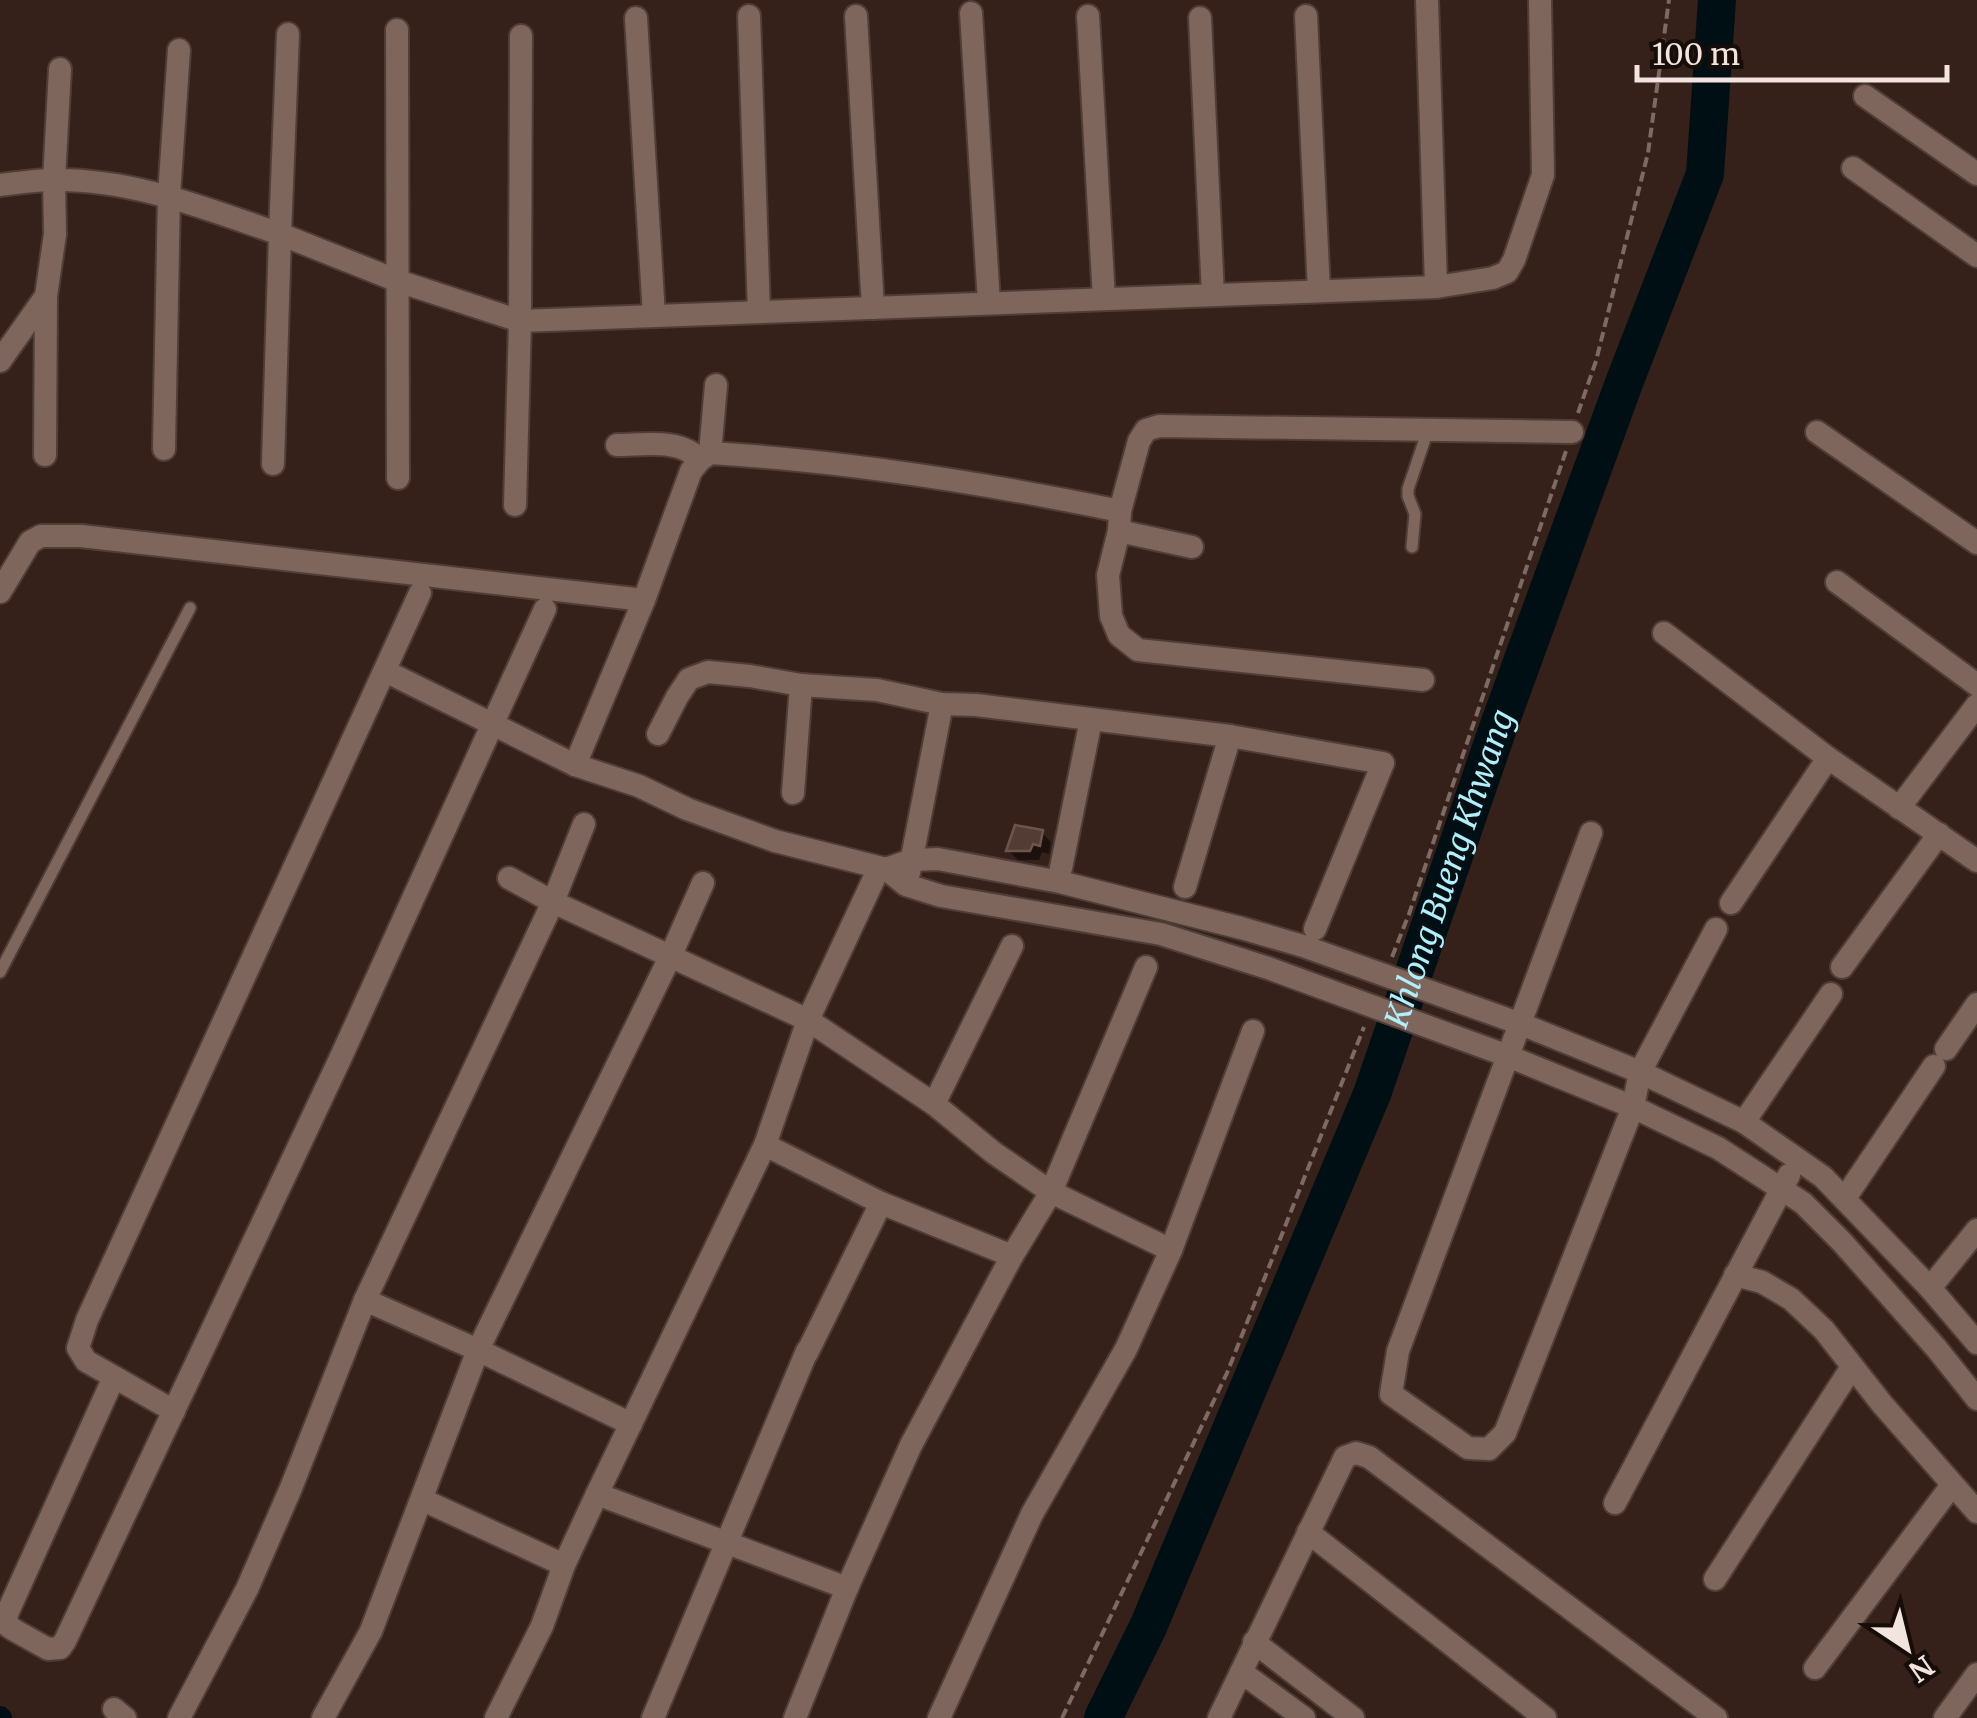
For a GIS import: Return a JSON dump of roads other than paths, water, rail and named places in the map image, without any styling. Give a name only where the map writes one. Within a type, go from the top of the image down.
[{"type":"street","points":[[1426,0],[1436,287]]},
{"type":"street","points":[[0,185],[54,180],[121,185],[168,196],[280,234],[398,281],[520,321],[1436,287],[1493,278],[1507,272],[1514,260],[1543,175],[1540,0]]},
{"type":"street","points":[[971,13],[989,304]]},
{"type":"street","points":[[749,16],[759,312]]},
{"type":"street","points":[[856,16],[873,308]]},
{"type":"street","points":[[1088,16],[1104,299]]},
{"type":"street","points":[[1306,16],[1319,292]]},
{"type":"street","points":[[636,18],[654,316]]},
{"type":"street","points":[[1200,18],[1214,295]]},
{"type":"street","points":[[396,30],[398,478]]},
{"type":"street","points":[[273,464],[288,34]]},
{"type":"street","points":[[514,505],[522,36]]},
{"type":"street","points":[[164,449],[168,196],[179,50]]},
{"type":"street","points":[[44,455],[46,296],[55,234],[60,69]]},
{"type":"street","points":[[1866,96],[1977,174]]},
{"type":"street","points":[[1853,168],[1977,256]]},
{"type":"street","points":[[0,361],[46,296]]},
{"type":"street","points":[[574,765],[644,600],[691,472],[705,457],[716,384]]},
{"type":"street","points":[[1423,680],[1138,650],[1119,635],[1112,616],[1108,575],[1138,441],[1146,430],[1158,426],[1572,432]]},
{"type":"street","points":[[1817,432],[1977,543]]},
{"type":"street","points":[[617,445],[682,446],[705,457],[795,458],[1002,489],[1120,521],[1192,547]]},
{"type":"street","points":[[0,592],[30,542],[41,536],[68,536],[644,600]]},
{"type":"street","points":[[1837,582],[1977,685]]},
{"type":"street","points":[[174,1410],[86,1361],[78,1348],[86,1320],[420,593]]},
{"type":"street","points":[[114,1377],[6,1616],[8,1626],[48,1649],[60,1648],[174,1410],[340,1060],[545,609]]},
{"type":"street","points":[[1664,633],[1828,758],[1977,861]]},
{"type":"street","points":[[385,672],[574,765],[639,786],[774,841],[882,868],[906,885],[940,896],[1161,934],[1268,968],[1634,1107],[1718,1148],[1803,1203],[1842,1242],[1977,1399]]},
{"type":"street","points":[[658,734],[689,679],[708,672],[801,685],[877,690],[942,704],[1230,736],[1383,763],[1300,939],[1268,968]]},
{"type":"street","points":[[792,793],[801,685]]},
{"type":"street","points":[[906,885],[942,704]]},
{"type":"street","points":[[1899,808],[1977,705]]},
{"type":"street","points":[[1039,914],[1054,874],[1092,720]]},
{"type":"street","points":[[1185,887],[1230,736]]},
{"type":"street","points":[[1731,903],[1828,758]]},
{"type":"street","points":[[179,1718],[247,1589],[365,1300],[553,902],[584,824]]},
{"type":"street","points":[[1591,833],[1398,1351],[1391,1394],[1468,1448],[1489,1449],[1505,1434],[1634,1107],[1640,1072],[1716,928]]},
{"type":"street","points":[[1842,968],[1940,834]]},
{"type":"street","points":[[496,1718],[542,1626],[564,1564],[765,1145],[808,1020],[882,868],[912,860],[938,859],[1054,874],[1060,882],[1300,939],[1640,1072],[1744,1122],[1823,1177],[1977,1343]]},
{"type":"street","points":[[510,878],[553,902],[808,1020],[934,1104],[994,1153],[1051,1192],[1171,1250]]},
{"type":"street","points":[[323,1718],[371,1631],[478,1350],[703,883]]},
{"type":"street","points":[[934,1104],[1012,946]]},
{"type":"street","points":[[795,1718],[910,1446],[1012,1256],[1051,1192],[1146,967]]},
{"type":"street","points":[[1744,1122],[1831,994]]},
{"type":"street","points":[[1845,1198],[1977,1004]]},
{"type":"street","points":[[938,1718],[1032,1514],[1126,1349],[1171,1250],[1253,1030]]},
{"type":"street","points":[[765,1145],[881,1202],[1012,1256]]},
{"type":"street","points":[[1615,1503],[1798,1160]]},
{"type":"street","points":[[652,1718],[807,1352],[881,1202]]},
{"type":"street","points":[[1930,1288],[1977,1230]]},
{"type":"street","points":[[1734,1276],[1762,1282],[1791,1298],[1824,1330],[1977,1512]]},
{"type":"street","points":[[365,1300],[631,1424]]},
{"type":"street","points":[[1715,1580],[1852,1367]]},
{"type":"street","points":[[1219,1718],[1345,1457],[1356,1453],[1368,1456],[1716,1718]]},
{"type":"street","points":[[1814,1668],[1952,1485]]},
{"type":"street","points":[[597,1494],[847,1588]]},
{"type":"street","points":[[423,1500],[564,1564]]},
{"type":"street","points":[[1308,1532],[1545,1718]]},
{"type":"street","points":[[1254,1642],[1352,1718]]},
{"type":"street","points":[[1241,1672],[1304,1718]]},
{"type":"street","points":[[1945,1718],[1977,1674]]},
{"type":"lane","points":[[1412,547],[1415,514],[1408,488],[1428,430]]},
{"type":"lane","points":[[0,972],[190,608]]},
{"type":"waterway","name":"Khlong Bueng Khwang","points":[[1103,1718],[1148,1627],[1372,1094],[1498,728],[1705,174],[1717,0]]}]
